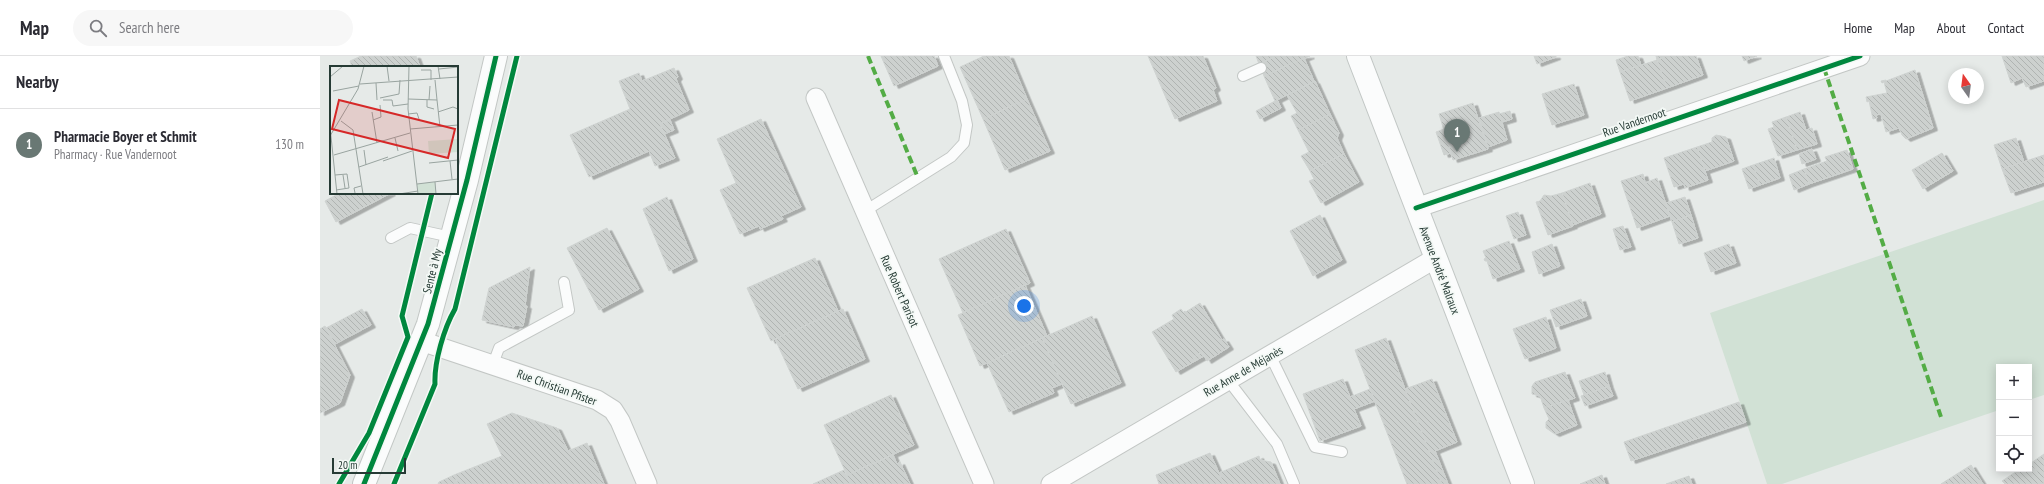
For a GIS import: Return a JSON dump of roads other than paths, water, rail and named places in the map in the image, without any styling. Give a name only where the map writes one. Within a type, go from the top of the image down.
[{"type":"main road","name":"Sente à My","points":[[364,484],[428,324],[467,180],[496,56]]},
{"type":"main road","name":"Avenue André Malraux","points":[[1358,56],[1523,484]]},
{"type":"street","name":"Rue Vandernoot","points":[[1416,208],[1813,64],[1860,56]]},
{"type":"street","name":"Rue Robert Parisot","points":[[816,98],[984,484]]},
{"type":"street","name":"Rue Anne de Méjanès","points":[[1051,484],[1436,258]]},
{"type":"street","name":"Rue Christian Pfister","points":[[422,341],[597,400],[613,410],[620,421],[647,484]]},
{"type":"lane","points":[[865,211],[951,157],[964,143],[967,125],[962,101],[944,56]]},
{"type":"lane","points":[[1243,76],[1261,68]]},
{"type":"lane","points":[[391,238],[410,228],[451,237]]},
{"type":"lane","points":[[493,364],[500,348],[569,310],[564,282]]},
{"type":"lane","points":[[1270,355],[1315,447],[1342,452]]},
{"type":"lane","points":[[1228,380],[1277,444],[1294,484]]},
{"type":"place","name":"Pharmacie Boyer et Schmit","points":[[1457,152]]}]
